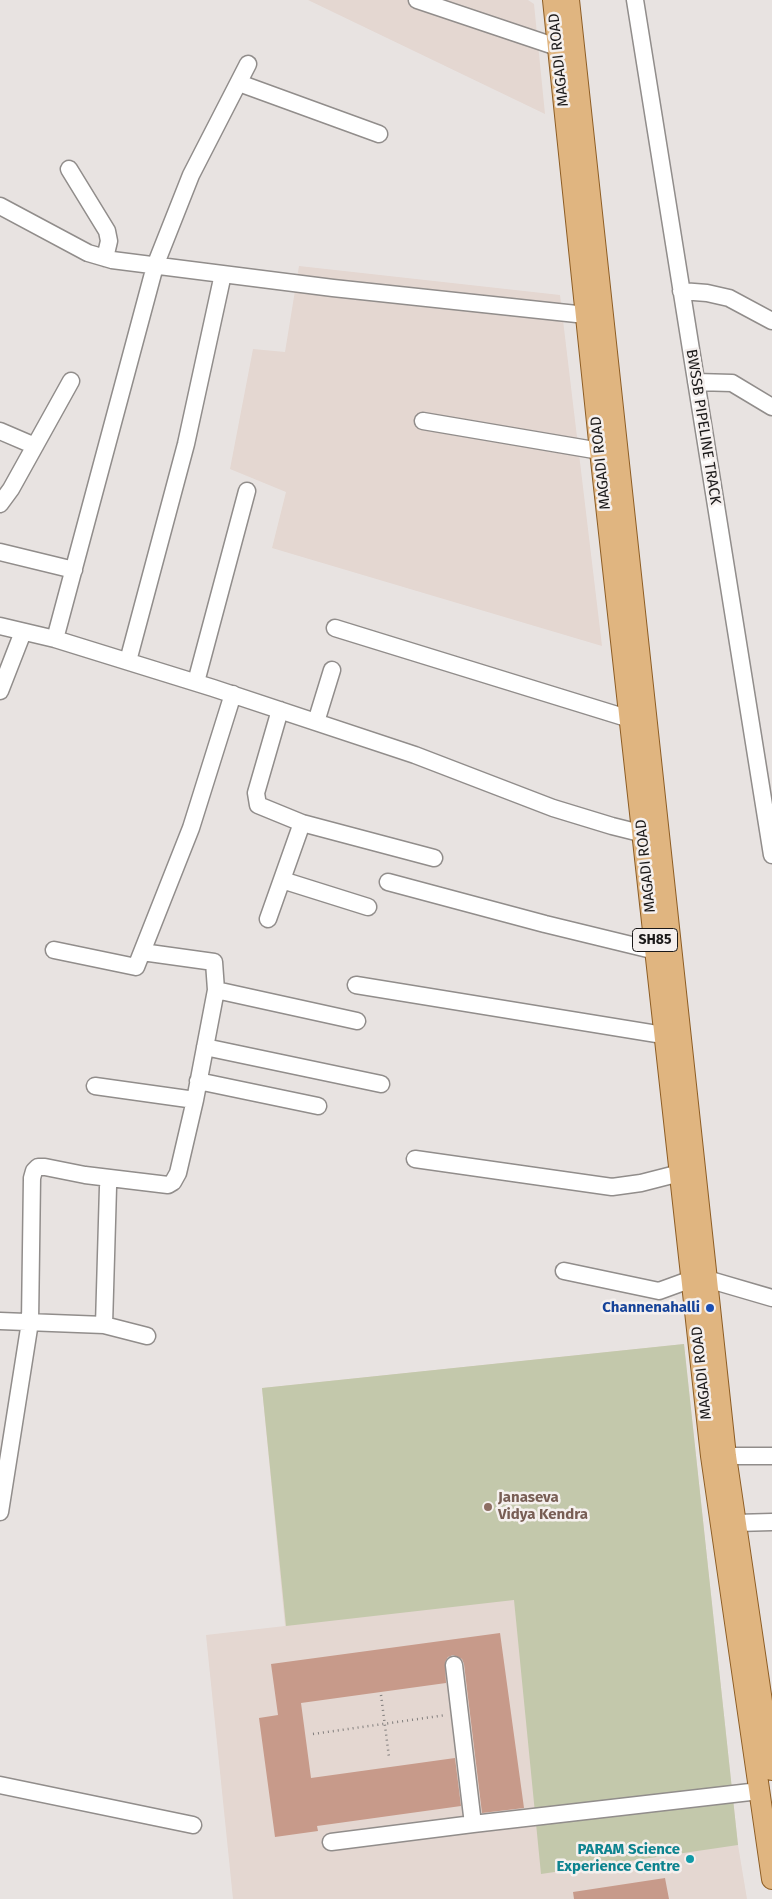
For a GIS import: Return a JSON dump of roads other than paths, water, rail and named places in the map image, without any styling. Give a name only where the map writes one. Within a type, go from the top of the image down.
[{"type":"main road","name":"MAGADI ROAD","points":[[553,0],[630,719],[651,836],[656,951],[680,1173],[699,1279],[772,1770]]},
{"type":"main road","name":"MAGADI ROAD","points":[[569,0],[651,836],[699,1279],[711,1456],[772,1879]]},
{"type":"street","points":[[416,0],[558,46]]},
{"type":"street","name":"BWSSB PIPELINE TRACK","points":[[635,0],[681,291],[769,818],[772,854]]},
{"type":"street","points":[[55,639],[155,266],[191,175],[248,64]]},
{"type":"street","points":[[239,83],[379,134]]},
{"type":"street","points":[[69,169],[106,231],[109,241],[105,258]]},
{"type":"street","points":[[0,206],[88,253],[105,258],[155,266],[586,315]]},
{"type":"street","points":[[128,662],[186,444],[223,274]]},
{"type":"street","points":[[681,291],[707,293],[729,298],[772,322]]},
{"type":"street","points":[[0,504],[11,489],[71,381]]},
{"type":"street","points":[[696,382],[732,383],[772,407]]},
{"type":"street","points":[[424,421],[600,451]]},
{"type":"street","points":[[0,431],[35,446]]},
{"type":"street","points":[[196,682],[246,491]]},
{"type":"street","points":[[0,552],[74,570]]},
{"type":"street","points":[[0,626],[55,639],[196,682],[416,755],[553,808],[651,836]]},
{"type":"street","points":[[335,628],[630,719]]},
{"type":"street","points":[[0,691],[23,632]]},
{"type":"street","points":[[316,722],[332,670]]},
{"type":"street","points":[[54,950],[136,967],[191,828],[233,694]]},
{"type":"street","points":[[280,710],[256,793],[258,806],[302,823],[434,858]]},
{"type":"street","points":[[268,919],[302,823]]},
{"type":"street","points":[[282,880],[368,907]]},
{"type":"street","points":[[388,882],[545,924],[656,951]]},
{"type":"street","points":[[0,1512],[30,1322],[32,1178],[34,1171],[45,1167],[85,1175],[168,1185],[173,1182],[178,1173],[196,1100],[216,990],[214,962],[142,952]]},
{"type":"street","points":[[356,985],[664,1035]]},
{"type":"street","points":[[216,990],[357,1022]]},
{"type":"street","points":[[205,1047],[381,1084]]},
{"type":"street","points":[[198,1081],[318,1106]]},
{"type":"street","points":[[95,1086],[196,1100]]},
{"type":"street","points":[[415,1159],[612,1187],[640,1183],[680,1173]]},
{"type":"street","points":[[104,1325],[108,1187]]},
{"type":"street","points":[[564,1271],[659,1291],[699,1279],[772,1298]]},
{"type":"street","points":[[0,1321],[104,1325],[147,1336]]},
{"type":"street","points":[[726,1456],[772,1456]]},
{"type":"street","points":[[736,1523],[772,1522]]},
{"type":"street","points":[[454,1665],[473,1824]]},
{"type":"street","points":[[0,1785],[193,1825]]},
{"type":"street","points":[[331,1842],[759,1791]]},
{"type":"place","name":"Channenahalli","points":[[710,1308]]},
{"type":"place","name":"Janaseva Vidya Kendra","points":[[488,1507]]},
{"type":"place","name":"PARAM Science Experience Centre","points":[[690,1859]]}]
